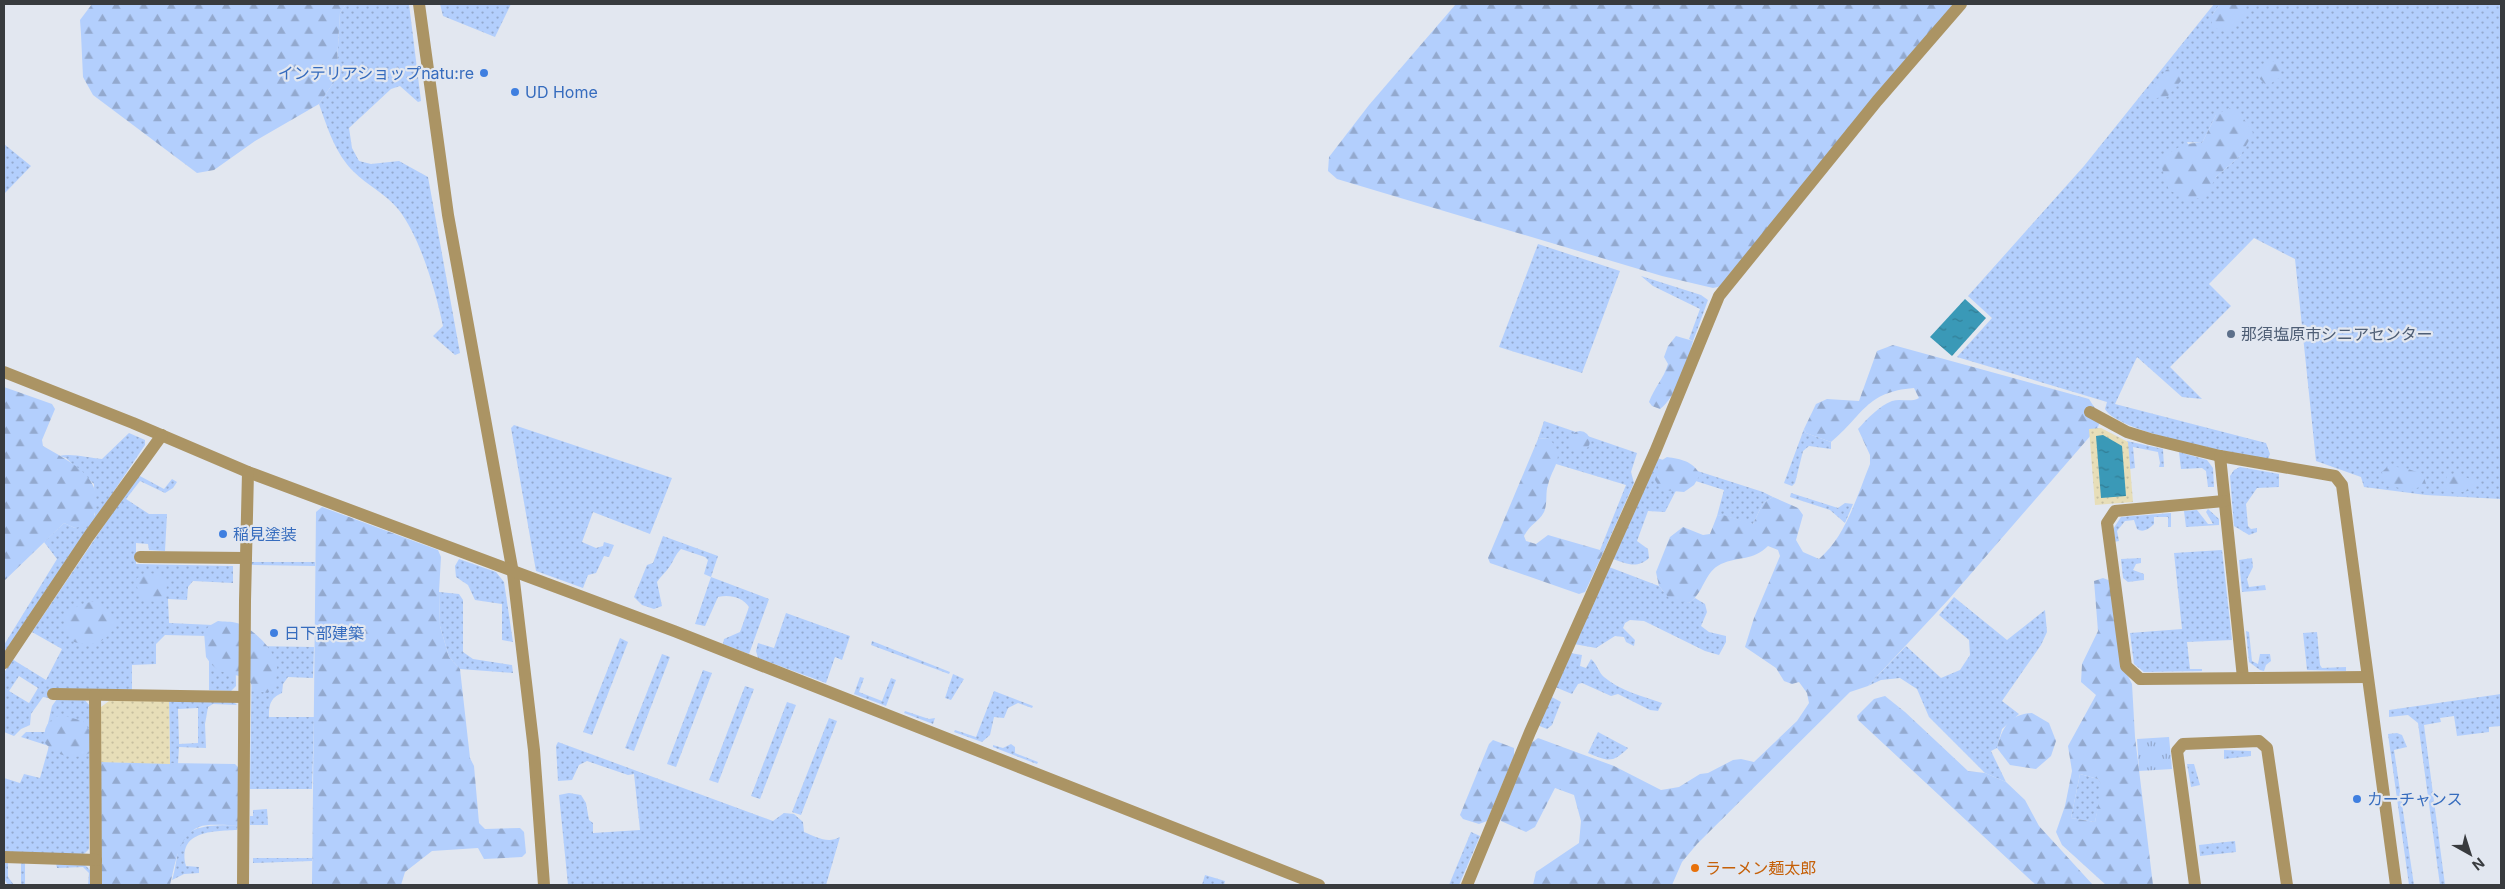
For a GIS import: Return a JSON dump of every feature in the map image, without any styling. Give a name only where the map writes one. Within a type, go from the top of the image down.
[{"type":"street","points":[[419,4],[448,215],[513,573],[534,750],[544,885]]},
{"type":"street","points":[[1467,885],[1530,732],[1656,452],[1719,296],[1877,101],[1961,4]]},
{"type":"street","points":[[4,372],[162,435],[248,472],[513,573],[700,641],[1319,885]]},
{"type":"street","points":[[2090,412],[2127,432],[2220,456],[2334,476],[2342,485],[2396,885]]},
{"type":"street","points":[[4,663],[89,536],[162,435]]},
{"type":"street","points":[[2220,456],[2243,678]]},
{"type":"street","points":[[243,885],[248,472]]},
{"type":"street","points":[[2224,501],[2115,511],[2107,523],[2126,666],[2140,679],[2367,677]]},
{"type":"street","points":[[140,557],[246,558]]},
{"type":"street","points":[[53,694],[244,697]]},
{"type":"street","points":[[95,695],[96,885]]},
{"type":"street","points":[[2195,885],[2177,751],[2183,744],[2259,741],[2267,748],[2287,885]]},
{"type":"street","points":[[4,857],[96,860]]},
{"type":"green space","points":[[92,4],[346,4],[340,13],[336,79],[319,104],[255,141],[214,170],[197,173],[93,95],[83,77],[80,20]]},
{"type":"green space","points":[[346,4],[409,4],[421,101],[418,102],[400,86],[391,89],[349,128],[352,148],[359,161],[371,164],[399,161],[428,177],[460,353],[455,355],[433,336],[443,326],[426,265],[406,220],[393,204],[347,165],[333,140],[319,104],[336,79],[340,13]]},
{"type":"green space","points":[[440,4],[511,4],[495,37],[443,16]]},
{"type":"green space","points":[[1456,4],[1958,4],[1722,286],[1713,288],[1662,276],[1337,179],[1328,171],[1329,157],[1369,105]]},
{"type":"green space","points":[[2214,4],[2220,4],[2212,15],[2244,15],[2244,4],[2501,4],[2501,499],[2426,495],[2364,487],[2361,477],[2316,461],[2295,259],[2254,238],[2209,284],[2231,306],[2170,367],[2202,399],[2182,397],[2137,357],[2115,404],[2266,443],[2270,454],[2268,459],[2154,434],[2115,418],[2105,409],[2107,402],[1957,357],[1992,318],[1968,296],[2084,166]],"holes":[[[2216,115],[2241,155],[2216,177],[2210,186],[2187,142],[2202,143]]]},
{"type":"green space","points":[[2220,4],[2244,4],[2244,15],[2226,32],[2212,27],[2212,15]]},
{"type":"green space","points":[[2271,60],[2282,68],[2279,78],[2267,86],[2258,77],[2261,65]]},
{"type":"green space","points":[[2176,67],[2181,81],[2168,96],[2152,99],[2149,92],[2166,70]]},
{"type":"green space","points":[[2229,108],[2242,116],[2253,133],[2241,155],[2216,177],[2206,197],[2188,200],[2169,190],[2160,162],[2179,147],[2202,143],[2216,115]]},
{"type":"green space","points":[[4,144],[31,166],[4,194]]},
{"type":"green space","points":[[1538,244],[1620,271],[1582,373],[1499,347]]},
{"type":"green space","points":[[1641,276],[1701,295],[1708,300],[1693,341],[1689,339],[1700,309],[1653,286]]},
{"type":"green space","points":[[1676,336],[1693,341],[1685,368],[1676,388],[1666,404],[1660,409],[1652,406],[1649,402],[1668,364],[1664,357],[1668,346]]},
{"type":"green space","points":[[1893,345],[2089,399],[2101,418],[2098,427],[1949,599],[1868,686],[1850,692],[1697,844],[1682,862],[1672,885],[1533,885],[1536,872],[1579,843],[1581,821],[1574,795],[1555,788],[1535,827],[1526,832],[1501,821],[1500,815],[1529,745],[1538,738],[1614,766],[1661,790],[1679,787],[1700,774],[1708,773],[1733,760],[1741,759],[1754,762],[1797,721],[1809,703],[1807,693],[1799,682],[1792,684],[1784,681],[1776,668],[1745,647],[1754,618],[1780,556],[1778,550],[1768,546],[1757,554],[1721,564],[1711,572],[1698,594],[1689,603],[1669,598],[1659,586],[1656,572],[1670,537],[1683,527],[1703,535],[1710,534],[1717,516],[1723,515],[1753,524],[1763,503],[1773,497],[1798,508],[1803,515],[1796,540],[1803,552],[1819,559],[1837,539],[1844,527],[1870,464],[1870,455],[1858,429],[1887,403],[1895,400],[1919,398],[1914,388],[1885,394],[1866,406],[1831,442],[1806,433],[1804,429],[1816,404],[1827,399],[1859,401],[1877,351]]},
{"type":"green space","points":[[4,387],[52,404],[55,409],[42,440],[43,446],[67,460],[86,475],[93,485],[96,496],[96,509],[91,524],[75,528],[64,523],[4,581]]},
{"type":"green space","points":[[1544,421],[1637,453],[1631,472],[1634,483],[1603,553],[1600,550],[1626,485],[1556,464],[1548,438],[1538,439]]},
{"type":"green space","points":[[514,425],[672,478],[650,534],[593,512],[582,542],[596,548],[603,546],[604,542],[614,545],[609,557],[604,556],[596,573],[588,575],[583,588],[536,571],[511,428]]},
{"type":"green space","points":[[1804,429],[1806,433],[1831,442],[1831,449],[1809,446],[1803,451],[1795,483],[1792,486],[1784,483]]},
{"type":"green space","points":[[1580,431],[1587,434],[1590,441],[1587,448],[1580,451],[1573,448],[1570,441],[1573,434]]},
{"type":"green space","points":[[129,433],[145,440],[145,445],[4,654],[4,645],[57,559],[44,542],[64,523],[75,528],[95,515],[94,484],[66,458],[59,456],[75,455],[102,459]]},
{"type":"green space","points":[[1548,438],[1557,450],[1557,461],[1547,488],[1544,512],[1524,536],[1526,541],[1536,544],[1548,535],[1600,550],[1603,553],[1585,592],[1579,594],[1490,563],[1488,558],[1538,439]]},
{"type":"green space","points":[[2127,441],[2163,449],[2164,467],[2159,467],[2158,452],[2133,447],[2135,468],[2130,469]]},
{"type":"green space","points":[[2179,452],[2207,460],[2213,468],[2214,487],[2208,487],[2206,471],[2202,468],[2181,469]]},
{"type":"green space","points":[[1667,457],[1690,464],[1700,475],[1694,485],[1684,492],[1661,490],[1655,480],[1659,462]]},
{"type":"green space","points":[[1657,458],[1763,492],[1773,497],[1763,503],[1753,524],[1748,523],[1726,516],[1717,516],[1724,490],[1683,477],[1665,512],[1648,511],[1637,541],[1648,549],[1649,558],[1640,564],[1627,564],[1613,559]]},
{"type":"green space","points":[[2388,466],[2405,468],[2423,474],[2426,484],[2410,489],[2393,486],[2383,480],[2382,472]]},
{"type":"green space","points":[[2240,467],[2279,474],[2279,487],[2257,488],[2246,504],[2248,526],[2251,529],[2257,528],[2257,532],[2249,535],[2234,526],[2230,476],[2234,470]]},
{"type":"green space","points":[[2457,473],[2474,481],[2474,490],[2455,493],[2445,488],[2447,475]]},
{"type":"green space","points":[[138,475],[164,489],[172,479],[177,482],[173,488],[165,493],[140,481],[126,499],[149,514],[167,514],[165,551],[149,550],[148,544],[136,543],[136,564],[233,566],[233,583],[193,581],[188,587],[187,600],[168,599],[169,623],[235,626],[236,686],[231,691],[209,690],[209,636],[165,635],[156,644],[156,664],[132,665],[132,690],[50,689],[49,698],[43,697],[31,714],[30,725],[21,729],[14,736],[4,732],[4,673],[12,659],[46,680],[62,649],[32,632]],"holes":[[[19,676],[38,688],[29,703],[9,691]]]},
{"type":"green space","points":[[1791,493],[1838,508],[1845,503],[1853,504],[1845,523],[1830,510],[1790,497]]},
{"type":"green space","points":[[322,507],[438,550],[441,557],[440,626],[449,657],[460,669],[470,758],[474,766],[479,823],[485,829],[520,828],[524,832],[526,853],[522,857],[484,859],[478,848],[432,851],[405,872],[401,885],[312,885],[316,512]]},
{"type":"green space","points":[[2208,509],[2219,519],[2219,525],[2186,527],[2184,511],[2197,510],[2208,524],[2213,524],[2206,512]]},
{"type":"green space","points":[[2171,513],[2171,527],[2168,527],[2168,517],[2154,517],[2154,524],[2144,530],[2137,529],[2134,520],[2125,521],[2117,531],[2119,541],[2114,542],[2113,529],[2121,517]]},
{"type":"green space","points":[[663,536],[718,556],[711,577],[704,574],[708,560],[705,557],[681,549],[657,582],[662,606],[654,609],[642,605],[634,597],[647,565],[653,563]]},
{"type":"green space","points":[[2222,550],[2232,640],[2187,642],[2190,669],[2202,669],[2202,671],[2144,672],[2134,664],[2130,633],[2182,629],[2174,553]]},
{"type":"green space","points":[[2141,558],[2141,563],[2136,564],[2133,570],[2144,574],[2144,580],[2128,582],[2123,578],[2121,559]]},
{"type":"green space","points":[[2252,558],[2253,567],[2247,579],[2249,587],[2265,585],[2266,590],[2242,592],[2239,560]]},
{"type":"green space","points":[[459,559],[496,572],[504,582],[513,642],[502,640],[502,604],[475,600],[468,585],[456,577],[455,566]]},
{"type":"green space","points":[[251,562],[315,562],[315,566],[250,565]]},
{"type":"green space","points":[[1609,567],[1659,586],[1663,591],[1689,603],[1695,598],[1705,604],[1707,612],[1701,626],[1709,632],[1726,636],[1726,642],[1719,655],[1705,651],[1644,621],[1630,620],[1625,623],[1623,628],[1635,640],[1634,646],[1626,642],[1624,637],[1615,636],[1596,648],[1574,644]]},
{"type":"green space","points":[[149,573],[160,575],[167,584],[166,592],[159,602],[153,602],[144,598],[137,588],[137,578]]},
{"type":"green space","points":[[711,577],[769,599],[749,654],[723,644],[724,639],[740,632],[749,607],[743,601],[731,596],[718,597],[705,626],[695,624]]},
{"type":"green space","points":[[2103,578],[2111,581],[2123,666],[2132,684],[2135,737],[2153,885],[2106,885],[2062,845],[2056,832],[2065,806],[2072,771],[2068,746],[2096,695],[2081,682],[2082,664],[2098,631],[2094,581]],"holes":[[[2080,774],[2098,779],[2102,785],[2095,822],[2071,818]]]},
{"type":"green space","points":[[439,592],[459,594],[463,600],[463,652],[473,659],[512,665],[513,673],[460,669],[449,657],[440,626]]},
{"type":"green space","points":[[1954,597],[2007,640],[2045,610],[2047,632],[2041,645],[2002,701],[2019,714],[2002,729],[1997,748],[1991,751],[2006,782],[1985,773],[1929,717],[1917,689],[1900,678],[1881,680],[1868,686],[1906,646],[1941,678],[1960,670],[1970,655],[1969,640],[1939,615]]},
{"type":"green space","points":[[95,601],[105,607],[112,616],[116,623],[113,630],[104,639],[92,644],[72,641],[66,631],[65,617],[78,606]]},
{"type":"green space","points":[[786,613],[850,636],[842,660],[835,657],[826,683],[758,658],[756,651],[758,643],[774,648]]},
{"type":"green space","points":[[218,621],[235,622],[250,629],[263,641],[273,655],[276,662],[277,675],[268,693],[256,691],[247,678],[219,671],[206,657],[204,632],[209,626]]},
{"type":"green space","points":[[2246,631],[2249,632],[2252,661],[2258,664],[2260,654],[2270,654],[2271,661],[2266,665],[2264,671],[2249,662]]},
{"type":"green space","points":[[2317,632],[2320,665],[2322,668],[2346,667],[2346,671],[2307,670],[2303,633]]},
{"type":"green space","points":[[620,638],[628,642],[592,735],[583,732]]},
{"type":"green space","points":[[872,641],[950,672],[949,674],[871,645]]},
{"type":"green space","points":[[252,646],[314,647],[313,678],[288,677],[283,684],[282,693],[275,697],[269,709],[269,717],[314,717],[312,789],[250,789]]},
{"type":"green space","points":[[1570,653],[1582,655],[1580,666],[1586,668],[1591,659],[1602,675],[1610,682],[1632,693],[1662,703],[1658,711],[1650,710],[1618,694],[1611,696],[1582,683],[1578,684],[1572,694],[1555,687]]},
{"type":"green space","points":[[662,654],[670,657],[634,751],[625,748]]},
{"type":"green space","points":[[703,670],[712,673],[676,767],[667,764]]},
{"type":"green space","points":[[953,674],[964,679],[951,700],[945,698]]},
{"type":"green space","points":[[860,677],[864,678],[859,692],[882,701],[891,678],[896,680],[886,706],[854,694]]},
{"type":"green space","points":[[745,686],[754,689],[718,783],[709,780]]},
{"type":"green space","points":[[994,691],[1033,706],[1032,708],[1018,703],[1008,708],[1004,718],[994,717],[990,735],[982,742],[954,732],[955,730],[976,737]]},
{"type":"green space","points":[[2501,694],[2501,726],[2489,727],[2489,732],[2457,736],[2454,716],[2440,718],[2441,722],[2424,725],[2445,885],[2440,885],[2418,723],[2408,715],[2389,717],[2389,710]]},
{"type":"green space","points":[[1550,696],[1561,702],[1552,725],[1547,729],[1537,725]]},
{"type":"green space","points":[[1885,696],[1905,712],[1968,771],[1985,773],[2006,782],[2025,800],[2039,826],[2093,885],[2036,885],[1858,720],[1857,716],[1874,699]]},
{"type":"green space","points":[[57,699],[84,699],[90,706],[89,849],[83,855],[4,852],[4,778],[20,783],[24,774],[40,778],[49,746],[21,737],[26,732],[46,732],[52,706]]},
{"type":"green space","points":[[169,701],[234,702],[237,705],[213,704],[208,707],[205,724],[206,748],[179,747],[178,764],[170,764]],"holes":[[[198,708],[198,743],[179,744],[178,709]]]},
{"type":"green space","points":[[787,702],[796,705],[760,799],[751,796]]},
{"type":"green space","points":[[905,711],[929,719],[935,718],[933,724],[904,713]]},
{"type":"green space","points":[[2032,713],[2049,723],[2056,741],[2051,756],[2036,769],[2010,765],[1997,748],[2001,734],[2012,719]]},
{"type":"green space","points":[[61,715],[83,721],[90,731],[90,753],[77,757],[65,756],[54,751],[44,742],[47,725],[52,719]]},
{"type":"green space","points":[[829,718],[837,721],[801,815],[792,812]]},
{"type":"green space","points":[[1598,732],[1628,748],[1614,759],[1600,758],[1588,753]]},
{"type":"green space","points":[[2397,733],[2402,735],[2407,747],[2394,750],[2414,885],[2409,885],[2388,734]]},
{"type":"green space","points":[[2169,737],[2172,769],[2139,771],[2137,739]]},
{"type":"green space","points":[[1493,740],[1514,748],[1514,756],[1487,821],[1479,824],[1463,819],[1460,815],[1489,744]]},
{"type":"green space","points":[[558,742],[773,821],[784,813],[794,814],[803,822],[804,832],[818,838],[831,840],[840,837],[826,885],[568,885],[559,795],[569,793],[581,795],[586,803],[589,820],[593,823],[593,833],[640,830],[634,774],[628,775],[587,761],[579,765],[572,780],[558,781],[556,746]]},
{"type":"green space","points":[[1011,744],[1015,747],[1015,753],[1038,762],[1037,764],[993,747],[993,745],[1003,748]]},
{"type":"green space","points":[[2224,750],[2251,751],[2251,756],[2224,759]]},
{"type":"green space","points":[[101,762],[235,764],[238,767],[238,825],[208,825],[192,831],[186,837],[178,852],[170,885],[100,885]]},
{"type":"green space","points":[[2187,764],[2194,764],[2200,785],[2191,787]]},
{"type":"green space","points":[[2080,774],[2098,779],[2103,785],[2095,822],[2071,818]]},
{"type":"green space","points":[[267,809],[268,825],[250,825],[250,816],[253,816],[253,810]]},
{"type":"green space","points":[[238,825],[237,830],[217,831],[199,835],[192,839],[187,846],[185,854],[186,866],[199,867],[199,873],[184,874],[172,880],[180,845],[190,832],[205,827]]},
{"type":"green space","points":[[1471,832],[1480,836],[1459,885],[1449,885]]},
{"type":"green space","points":[[2235,841],[2236,852],[2200,856],[2199,845]]},
{"type":"green space","points":[[253,858],[312,858],[312,861],[253,863]]},
{"type":"green space","points":[[4,861],[8,861],[8,877],[14,885],[8,885],[4,879]]},
{"type":"green space","points":[[21,861],[25,862],[25,885],[21,885]]},
{"type":"green space","points":[[56,863],[84,864],[91,871],[91,885],[88,885],[89,873],[83,867],[57,868]]},
{"type":"green space","points":[[1205,875],[1225,881],[1224,885],[1202,885]]},
{"type":"sand","points":[[2101,428],[2128,442],[2133,502],[2095,505],[2089,429]]},
{"type":"sand","points":[[109,701],[169,701],[170,764],[101,762],[101,707]]},
{"type":"water","points":[[1965,299],[1986,318],[1952,356],[1930,337]]},
{"type":"water","points":[[2103,435],[2122,446],[2126,496],[2101,498],[2096,436]]},
{"type":"place","name":"インテリアショップnatu:re","points":[[484,73]]},
{"type":"place","name":"UD Home","points":[[515,92]]},
{"type":"place","name":"那須塩原市シニアセンター","points":[[2231,334]]},
{"type":"place","name":"稲見塗装","points":[[223,534]]},
{"type":"place","name":"日下部建築","points":[[274,633]]},
{"type":"place","name":"カーチャンス","points":[[2357,799]]},
{"type":"place","name":"ラーメン麺太郎","points":[[1695,868]]}]
